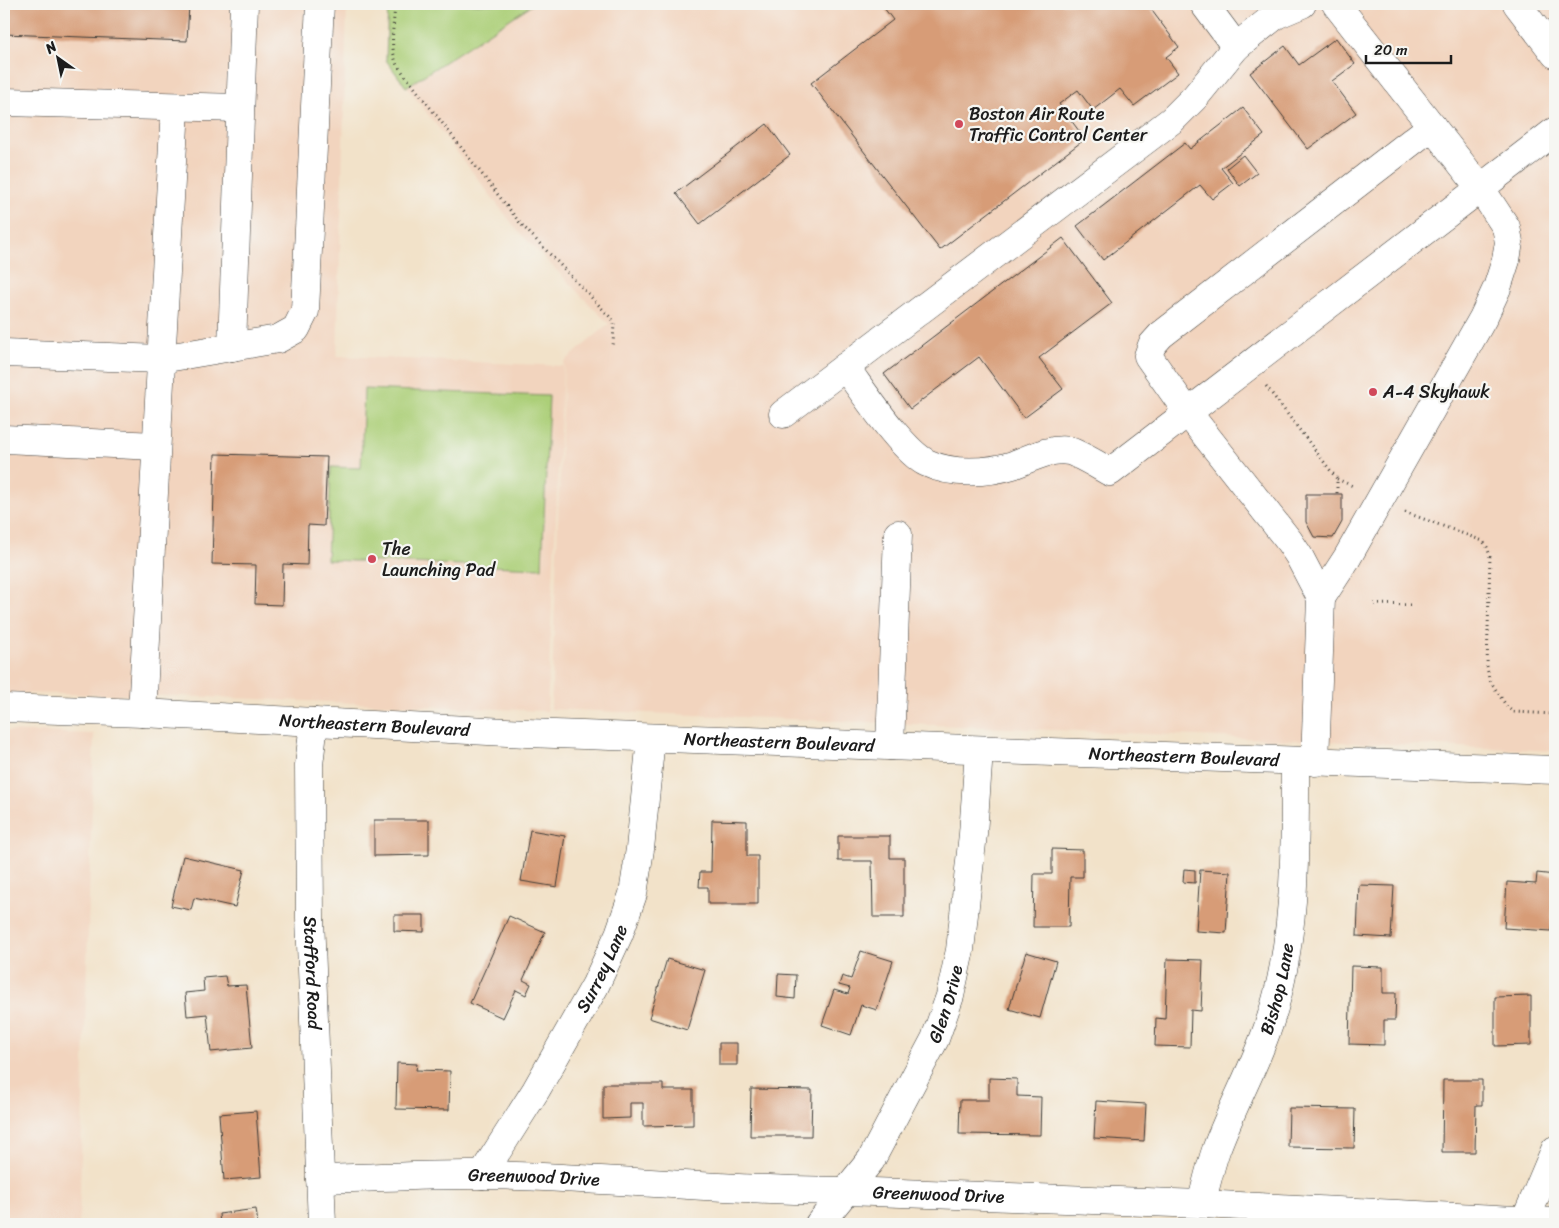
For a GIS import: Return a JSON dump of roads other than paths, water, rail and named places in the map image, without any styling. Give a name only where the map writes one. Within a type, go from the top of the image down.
[{"type":"street","points":[[232,348],[244,4]]},
{"type":"street","points":[[4,353],[161,359],[278,339],[296,329],[305,311],[320,4]]},
{"type":"street","points":[[1204,4],[1236,47]]},
{"type":"street","points":[[783,414],[1172,120],[1236,47],[1276,15],[1302,4]]},
{"type":"street","points":[[1336,4],[1432,126],[1481,189],[1506,227],[1509,242],[1506,260],[1497,288],[1483,318],[1343,566],[1321,598],[1289,541],[1188,413],[1148,356],[1152,345],[1161,334],[1432,126]]},
{"type":"street","points":[[1517,4],[1555,54]]},
{"type":"street","points":[[4,102],[240,108]]},
{"type":"street","points":[[142,713],[175,107]]},
{"type":"street","points":[[846,367],[892,428],[911,450],[926,463],[947,470],[978,471],[1013,465],[1048,452],[1068,451],[1110,472],[1555,131]]},
{"type":"street","points":[[4,440],[156,446]]},
{"type":"street","points":[[890,746],[898,534]]},
{"type":"street","name":"Bishop Lane","points":[[1201,1204],[1216,1151],[1270,1022],[1280,988],[1286,955],[1321,598]]},
{"type":"street","name":"Northeastern Boulevard","points":[[4,708],[651,738],[1555,770]]},
{"type":"street","name":"Stafford Road","points":[[314,722],[309,765],[310,918],[322,1224]]},
{"type":"street","name":"Surrey Lane","points":[[482,1175],[536,1090],[595,986],[619,934],[633,894],[640,849],[651,738]]},
{"type":"street","name":"Glen Drive","points":[[820,1224],[871,1160],[935,1039],[950,996],[960,950],[973,834],[979,751]]},
{"type":"street","points":[[1526,1221],[1555,1150]]},
{"type":"street","name":"Greenwood Drive","points":[[320,1179],[482,1175],[797,1191],[1201,1204],[1555,1222]]},
{"type":"place","name":"Boston Air Route Traffic Control Center","points":[[959,124]]},
{"type":"place","name":"A-4 Skyhawk","points":[[1373,392]]},
{"type":"place","name":"The Launching Pad","points":[[372,559]]}]
